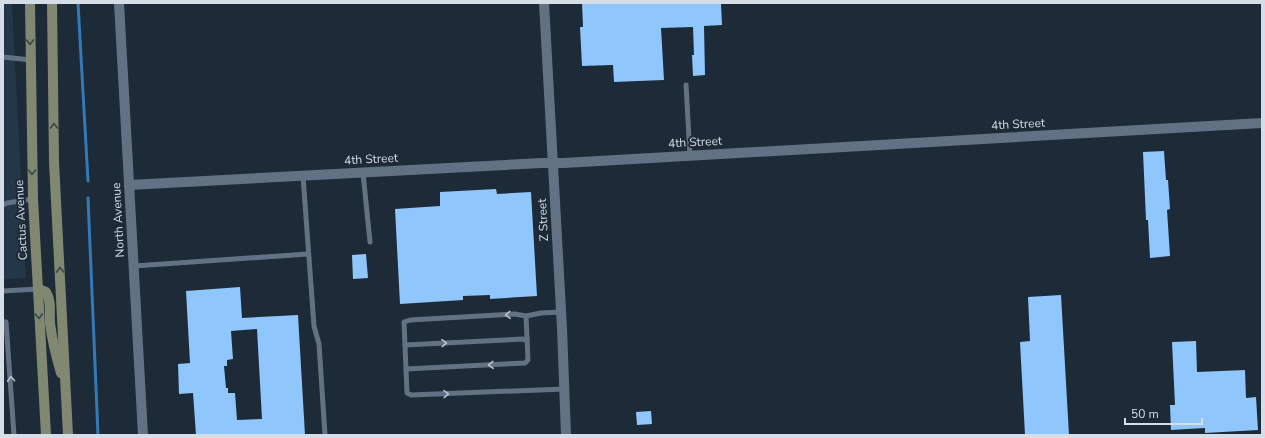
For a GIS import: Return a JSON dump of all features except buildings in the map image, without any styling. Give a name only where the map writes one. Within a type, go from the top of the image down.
[{"type":"main road","name":"Cactus Avenue","points":[[30,3],[33,199],[46,435]]},
{"type":"main road","points":[[52,3],[54,162],[68,435]]},
{"type":"main road","points":[[38,289],[46,292],[49,297],[50,323],[54,351],[66,386]]},
{"type":"street","name":"North Avenue","points":[[119,3],[143,435]]},
{"type":"street","name":"Z Street","points":[[544,3],[561,312],[566,435]]},
{"type":"street","name":"4th Street","points":[[129,185],[690,156],[1262,123]]},
{"type":"lane","points":[[3,57],[31,60]]},
{"type":"lane","points":[[686,84],[690,156]]},
{"type":"lane","points":[[363,173],[370,242]]},
{"type":"lane","points":[[303,176],[314,326],[319,344],[325,435]]},
{"type":"lane","points":[[3,205],[6,203],[33,199]]},
{"type":"lane","points":[[134,266],[308,254]]},
{"type":"lane","points":[[3,291],[38,289]]},
{"type":"lane","points":[[561,312],[541,313],[526,316],[515,314],[410,320],[404,322],[407,393],[411,395],[564,389]]},
{"type":"lane","points":[[406,369],[525,363],[528,360],[526,316]]},
{"type":"lane","points":[[3,322],[6,322],[14,435]]},
{"type":"lane","points":[[405,345],[523,339],[527,341]]},
{"type":"shaded area","points":[[3,3],[12,3],[26,278],[3,279]]},
{"type":"waterway","points":[[78,3],[88,181]]},
{"type":"waterway","points":[[88,198],[98,435]]}]
